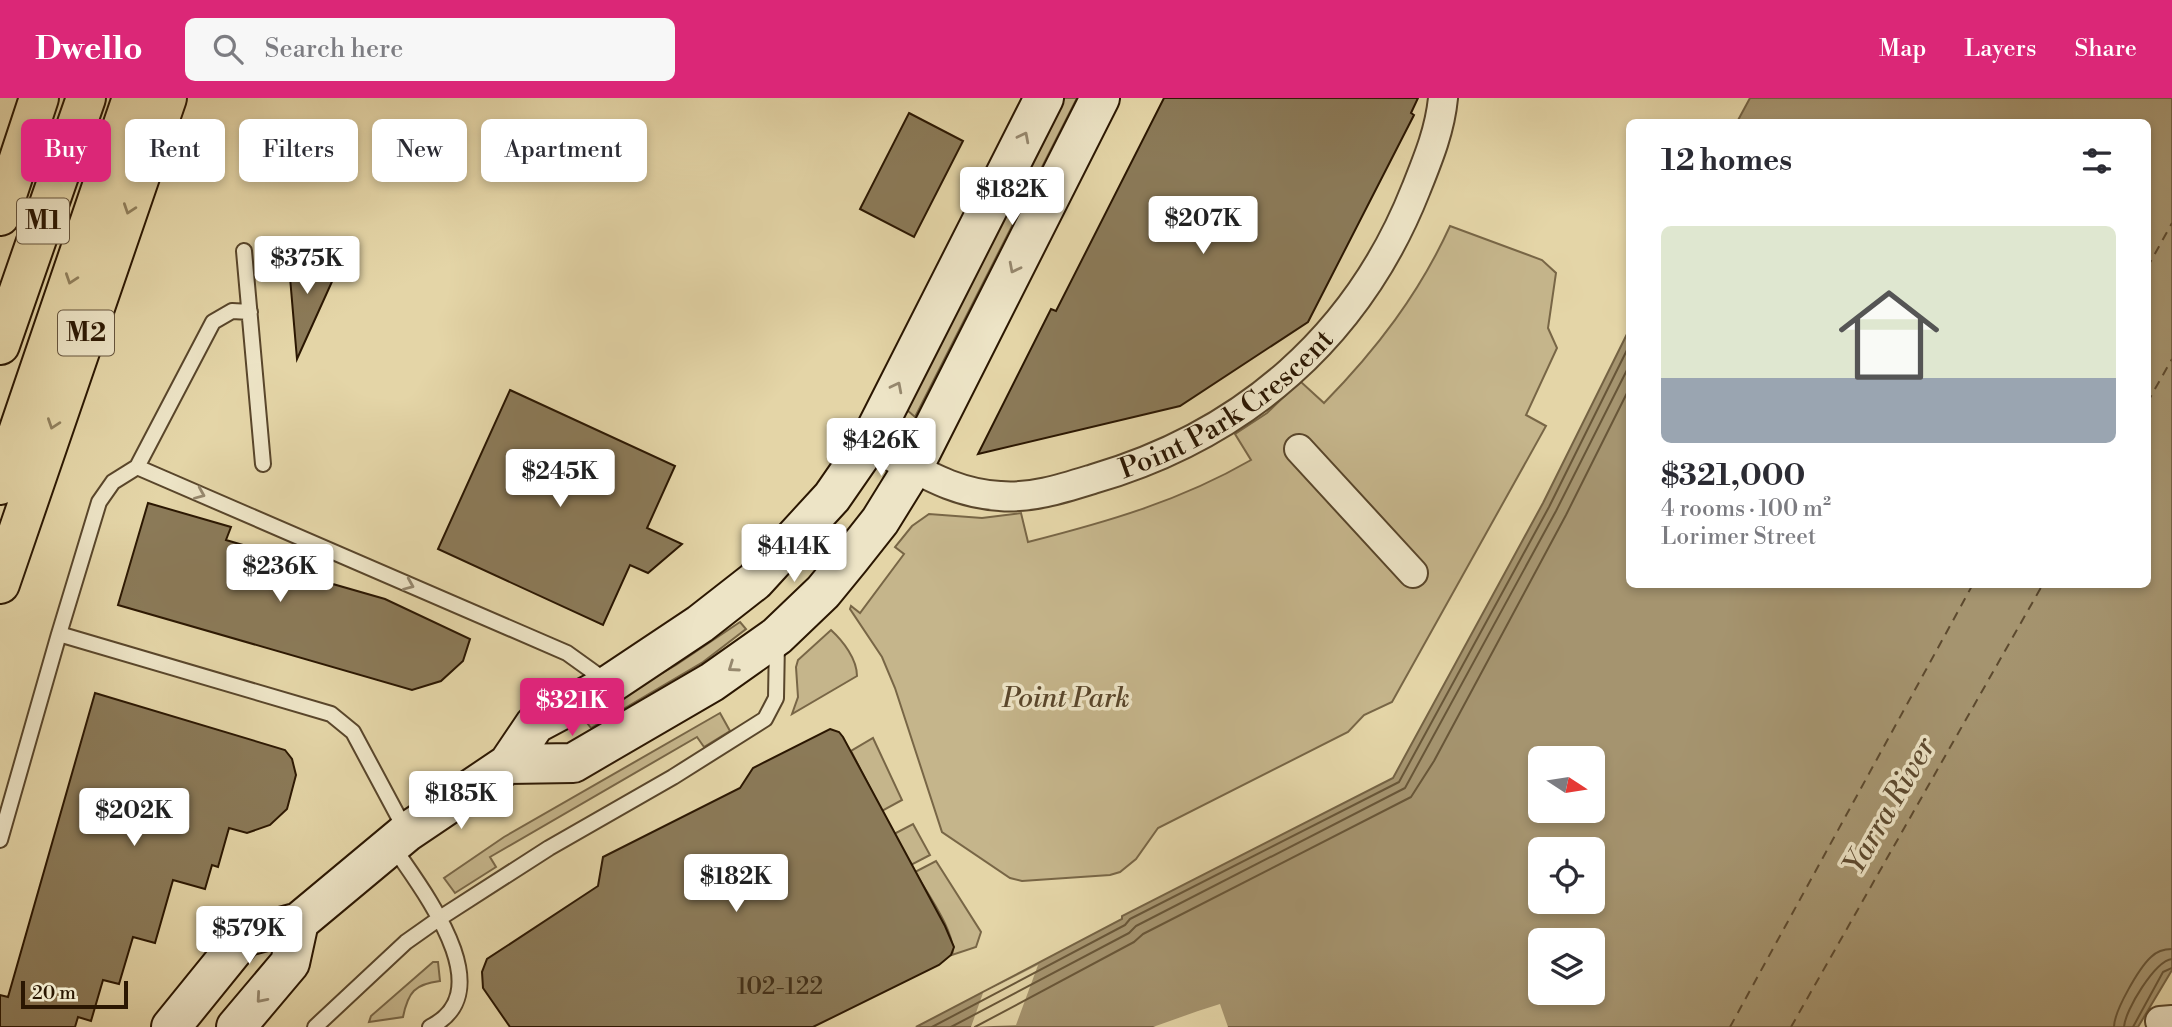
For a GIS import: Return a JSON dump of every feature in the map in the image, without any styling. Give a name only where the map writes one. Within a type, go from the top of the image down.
[{"type":"highway","points":[[0,216],[39,98]]},
{"type":"highway","name":"M1","points":[[0,345],[86,98]]},
{"type":"highway","points":[[0,485],[132,98]]},
{"type":"highway","name":"M2","points":[[0,584],[167,98]]},
{"type":"main road","points":[[172,1027],[244,937],[299,922],[399,838],[508,764],[535,724],[610,684],[700,624],[755,580],[832,497],[868,444],[1044,98]]},
{"type":"main road","points":[[508,764],[573,762],[712,682],[777,636],[823,592],[880,521],[914,466],[1100,98]]},
{"type":"main road","points":[[236,1027],[290,963],[299,922]]},
{"type":"street","name":"Point Park Crescent","points":[[868,444],[958,491],[1002,497],[1040,493],[1129,468],[1181,447],[1258,401],[1299,365],[1339,322],[1368,282],[1400,229],[1434,144],[1443,98]]},
{"type":"street","points":[[1299,449],[1413,573]]},
{"type":"lane","points":[[244,251],[263,464]]},
{"type":"lane","points":[[0,840],[99,502],[113,482],[137,467],[213,322],[232,311],[250,312]]},
{"type":"lane","points":[[137,467],[567,653],[610,684]]},
{"type":"lane","points":[[59,634],[331,714],[353,732],[399,838],[457,956],[459,978],[455,1001],[443,1021],[430,1027]]},
{"type":"lane","points":[[315,1027],[406,942],[440,918],[549,848],[673,777],[765,719],[776,698],[777,636]]},
{"type":"green space","points":[[1064,98],[1077,98],[915,417],[907,410]]},
{"type":"green space","name":"Point Park","points":[[1450,226],[1542,260],[1556,273],[1548,328],[1557,348],[1526,415],[1546,426],[1392,702],[1364,715],[1348,732],[1158,828],[1136,859],[1120,872],[1110,875],[1022,881],[1010,878],[942,832],[895,688],[882,657],[850,609],[851,606],[860,613],[904,554],[895,547],[912,526],[929,514],[982,518],[1021,513],[1028,542],[1086,527],[1170,499],[1251,460],[1235,434],[1267,413],[1300,381],[1324,403],[1379,342],[1395,320],[1425,275]]},
{"type":"green space","points":[[740,622],[746,629],[703,662],[591,728],[584,719],[676,665]]},
{"type":"green space","points":[[831,630],[855,663],[857,676],[792,714],[798,697],[798,660]]},
{"type":"green space","points":[[720,713],[730,731],[704,747],[697,737],[490,857],[496,867],[455,893],[444,878],[504,837]]},
{"type":"green space","points":[[873,738],[902,800],[882,811],[851,751]]},
{"type":"green space","points":[[913,824],[930,855],[911,865],[894,834]]},
{"type":"green space","points":[[936,861],[981,932],[976,947],[952,955],[953,946],[946,925],[915,872]]},
{"type":"green space","points":[[433,962],[438,962],[440,981],[424,984],[414,991],[407,1001],[403,1017],[369,1022],[371,1016]]},
{"type":"water","name":"Yarra River","points":[[1750,98],[2172,98],[2172,970],[2138,1027],[916,1027],[1122,919],[1122,916],[1393,778],[1543,503],[1626,336],[1626,588],[2151,588],[2151,119],[1739,119]]},
{"type":"pier","points":[[1038,965],[1016,1025],[971,1027],[983,993]]},
{"type":"pier","points":[[1220,1004],[1228,1027],[1153,1027],[1198,1011]]},
{"type":"building","points":[[1164,98],[1418,98],[1411,113],[1414,115],[1308,322],[1180,406],[978,454],[1051,309],[1056,311]]},
{"type":"building","points":[[909,113],[963,141],[914,237],[860,209]]},
{"type":"building","points":[[288,254],[335,275],[297,359]]},
{"type":"building","points":[[510,390],[675,466],[647,528],[682,544],[648,573],[630,565],[603,625],[438,549]]},
{"type":"building","points":[[148,503],[231,527],[226,540],[309,564],[305,576],[385,599],[470,639],[463,661],[441,681],[412,690],[118,605]]},
{"type":"building","points":[[95,693],[285,750],[292,759],[296,775],[287,809],[270,825],[247,833],[229,828],[218,867],[212,865],[205,889],[173,880],[155,943],[133,937],[119,984],[103,980],[91,1021],[78,1017],[75,1027],[0,1027],[0,995],[8,997]]},
{"type":"building","points":[[830,729],[839,732],[843,737],[945,926],[954,947],[951,955],[939,965],[813,1027],[510,1027],[483,988],[482,972],[487,959],[598,886],[603,857],[740,788],[753,768]]},
{"type":"ferry route","points":[[2151,261],[2172,223]]},
{"type":"ferry route","points":[[2151,396],[2172,359]]},
{"type":"ferry route","points":[[1730,1027],[1971,588]]},
{"type":"ferry route","points":[[1791,1027],[2041,588]]}]
